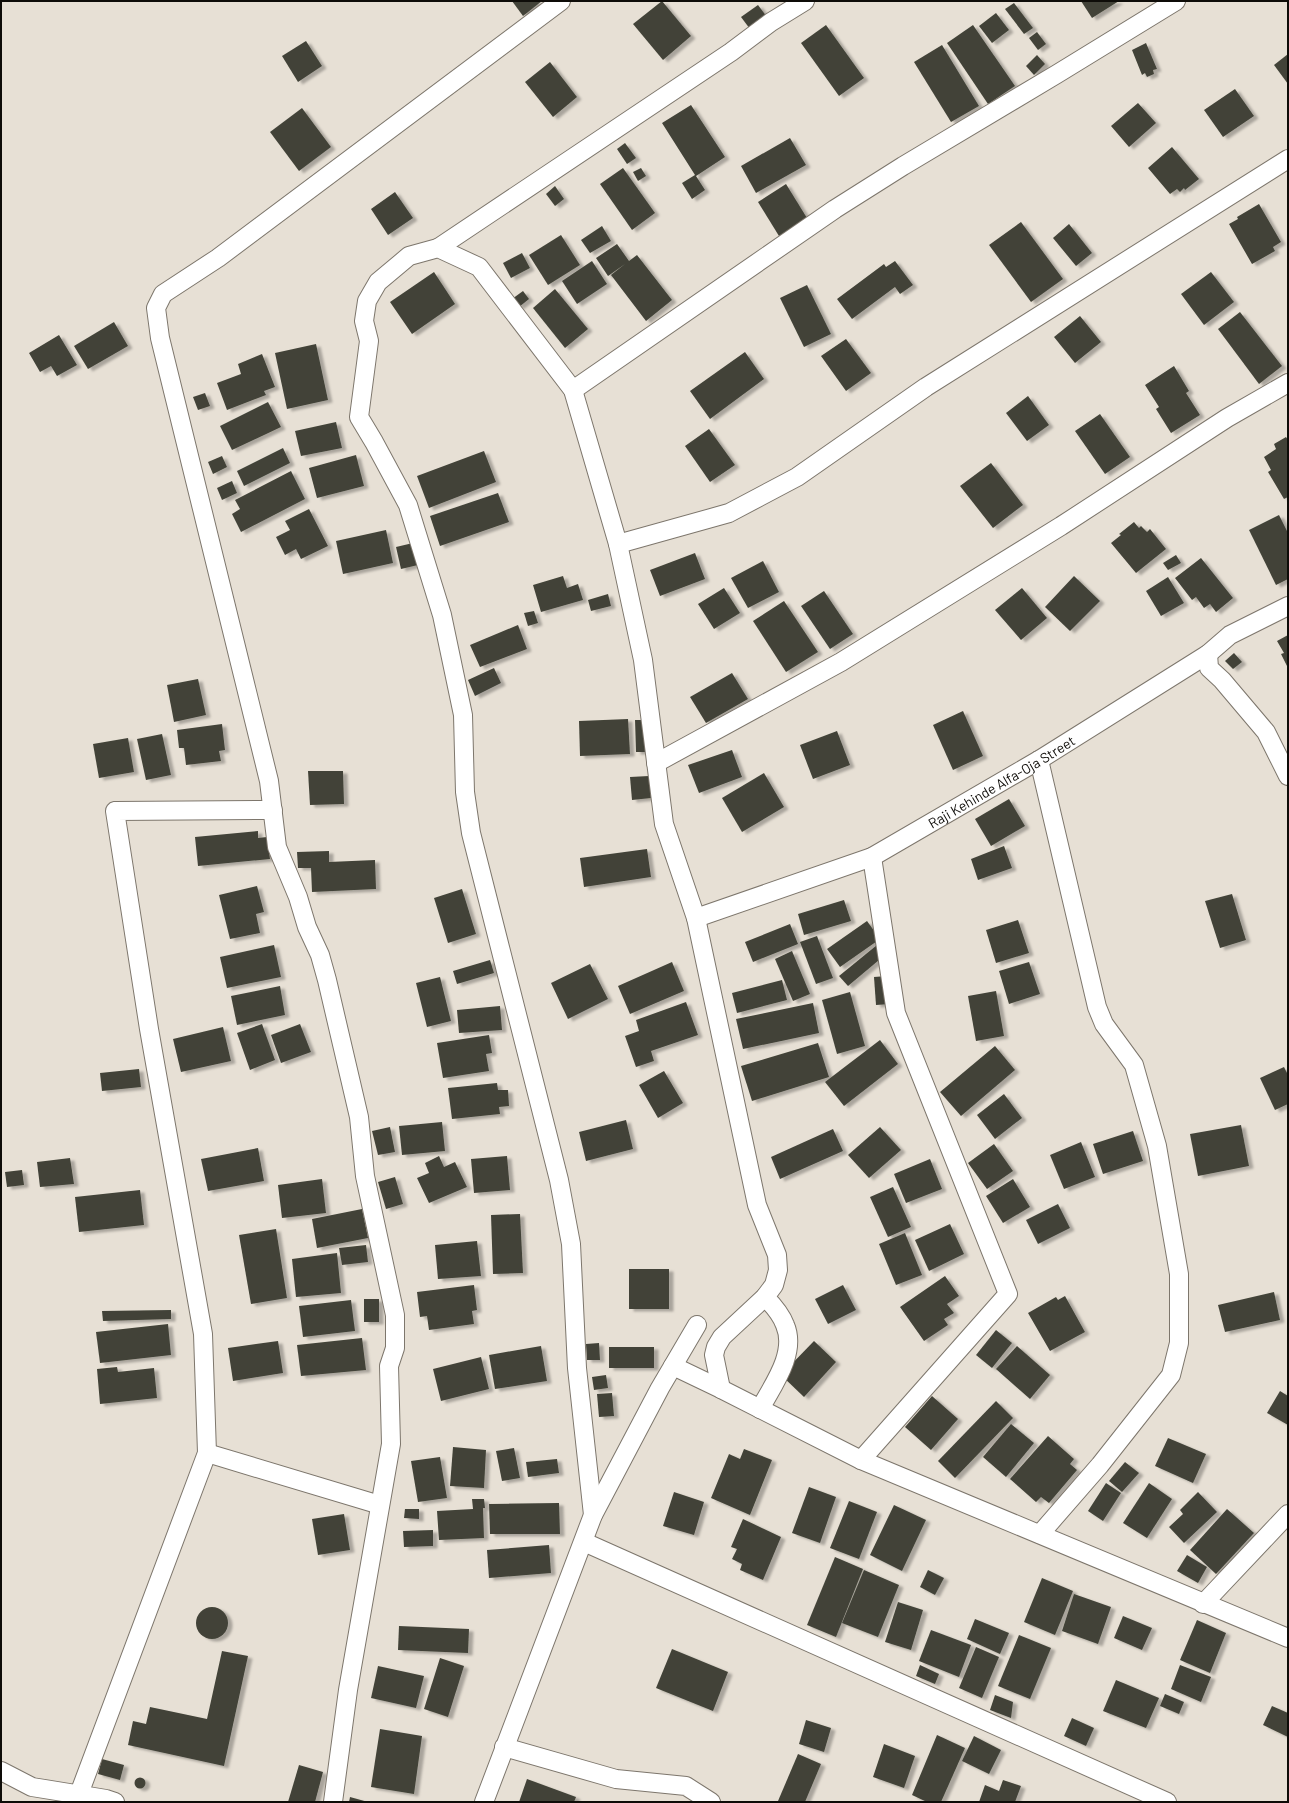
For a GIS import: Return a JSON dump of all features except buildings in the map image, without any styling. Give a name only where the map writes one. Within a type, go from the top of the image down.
[{"type":"street","points":[[333,1802],[348,1690],[390,1444],[389,1366],[395,1348],[395,1315],[365,1176],[359,1117],[327,980],[320,954],[307,927],[298,897],[277,847],[269,781],[160,338],[156,308],[163,294],[218,258],[560,1]]},
{"type":"street","points":[[593,1515],[577,1368],[571,1244],[559,1180],[471,833],[465,792],[463,715],[444,623],[408,505],[359,417],[369,340],[364,321],[367,301],[378,282],[409,256],[438,248],[731,52],[771,22],[805,1]]},
{"type":"street","points":[[573,390],[860,193],[1176,1]]},
{"type":"street","points":[[618,544],[729,512],[797,477],[926,387],[1288,159]]},
{"type":"street","points":[[438,248],[479,267],[573,390],[618,544],[643,660],[664,824],[696,918],[757,1205],[777,1256],[778,1270],[774,1285],[765,1297],[722,1337],[716,1347],[714,1356],[721,1389]]},
{"type":"street","points":[[656,763],[841,662],[1061,526],[1227,418],[1288,383]]},
{"type":"street","name":"Raji Kehinde Alfa-Oja Street","points":[[696,918],[872,857],[1039,760],[1208,654],[1230,635],[1288,606]]},
{"type":"street","points":[[1208,654],[1209,668],[1222,680],[1266,732],[1288,776]]},
{"type":"street","points":[[1039,760],[1097,1006],[1104,1024],[1134,1065],[1157,1146],[1179,1274],[1179,1343],[1171,1375],[1100,1465],[1040,1534]]},
{"type":"street","points":[[79,1794],[207,1453],[204,1334],[150,1029],[115,811],[273,810]]},
{"type":"street","points":[[861,1460],[1008,1294],[896,1013],[872,857]]},
{"type":"street","points":[[760,1409],[786,1358],[789,1342],[786,1325],[765,1297]]},
{"type":"street","points":[[484,1802],[593,1515],[673,1366],[697,1325]]},
{"type":"street","points":[[673,1366],[861,1460],[1040,1534],[1203,1604],[1288,1638]]},
{"type":"street","points":[[207,1453],[380,1504]]},
{"type":"street","points":[[1203,1604],[1288,1514]]},
{"type":"street","points":[[584,1542],[1167,1802]]},
{"type":"street","points":[[504,1747],[616,1779],[686,1786],[711,1802]]},
{"type":"street","points":[[1,1770],[32,1787],[79,1794],[115,1802]]}]
